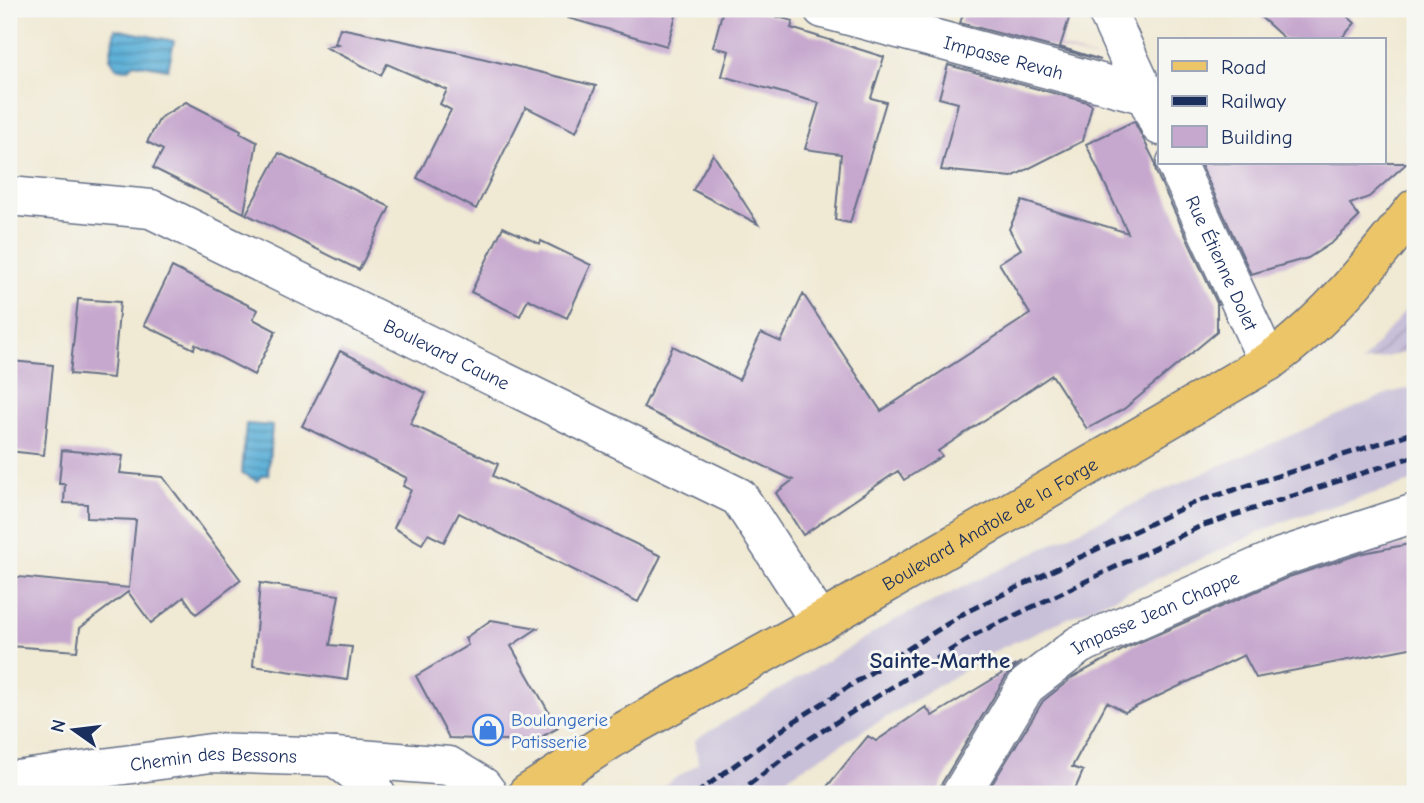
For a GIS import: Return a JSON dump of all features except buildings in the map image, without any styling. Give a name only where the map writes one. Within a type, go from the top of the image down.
[{"type":"main road","name":"Boulevard Anatole de la Forge","points":[[527,794],[624,731],[820,622],[1268,362],[1306,335],[1371,265],[1415,208]]},
{"type":"street","name":"Impasse Revah","points":[[823,9],[1153,110]]},
{"type":"street","points":[[1106,9],[1153,110]]},
{"type":"street","name":"Rue Étienne Dolet","points":[[1176,164],[1268,362]]},
{"type":"street","name":"Boulevard Caune","points":[[9,196],[151,209],[739,497],[820,622]]},
{"type":"street","name":"Impasse Jean Chappe","points":[[961,794],[1026,685],[1079,645],[1281,557],[1415,513]]},
{"type":"street","name":"Chemin des Bessons","points":[[9,780],[211,753],[335,757],[449,766],[482,786],[488,794]]},
{"type":"street","points":[[335,757],[369,783],[376,794]]},
{"type":"shaded area","points":[[1415,299],[1415,350],[1361,363]]},
{"type":"shaded area","points":[[1415,387],[1415,481],[1290,519],[999,649],[760,794],[651,794],[698,764],[695,740],[897,619],[1159,492],[1389,393]]},
{"type":"water","points":[[115,29],[174,41],[168,69],[134,63],[129,69],[117,68],[110,58]]},
{"type":"water","points":[[246,424],[272,426],[268,475],[262,475],[257,481],[242,473]]},
{"type":"railway","points":[[696,794],[790,724],[966,612],[1193,503],[1415,432]]},
{"type":"railway","points":[[737,794],[803,743],[978,633],[1201,526],[1415,456]]},
{"type":"place","name":"Boulangerie Patisserie","points":[[488,730]]},
{"type":"district","name":"Sainte-Marthe","points":[[940,660]]}]
